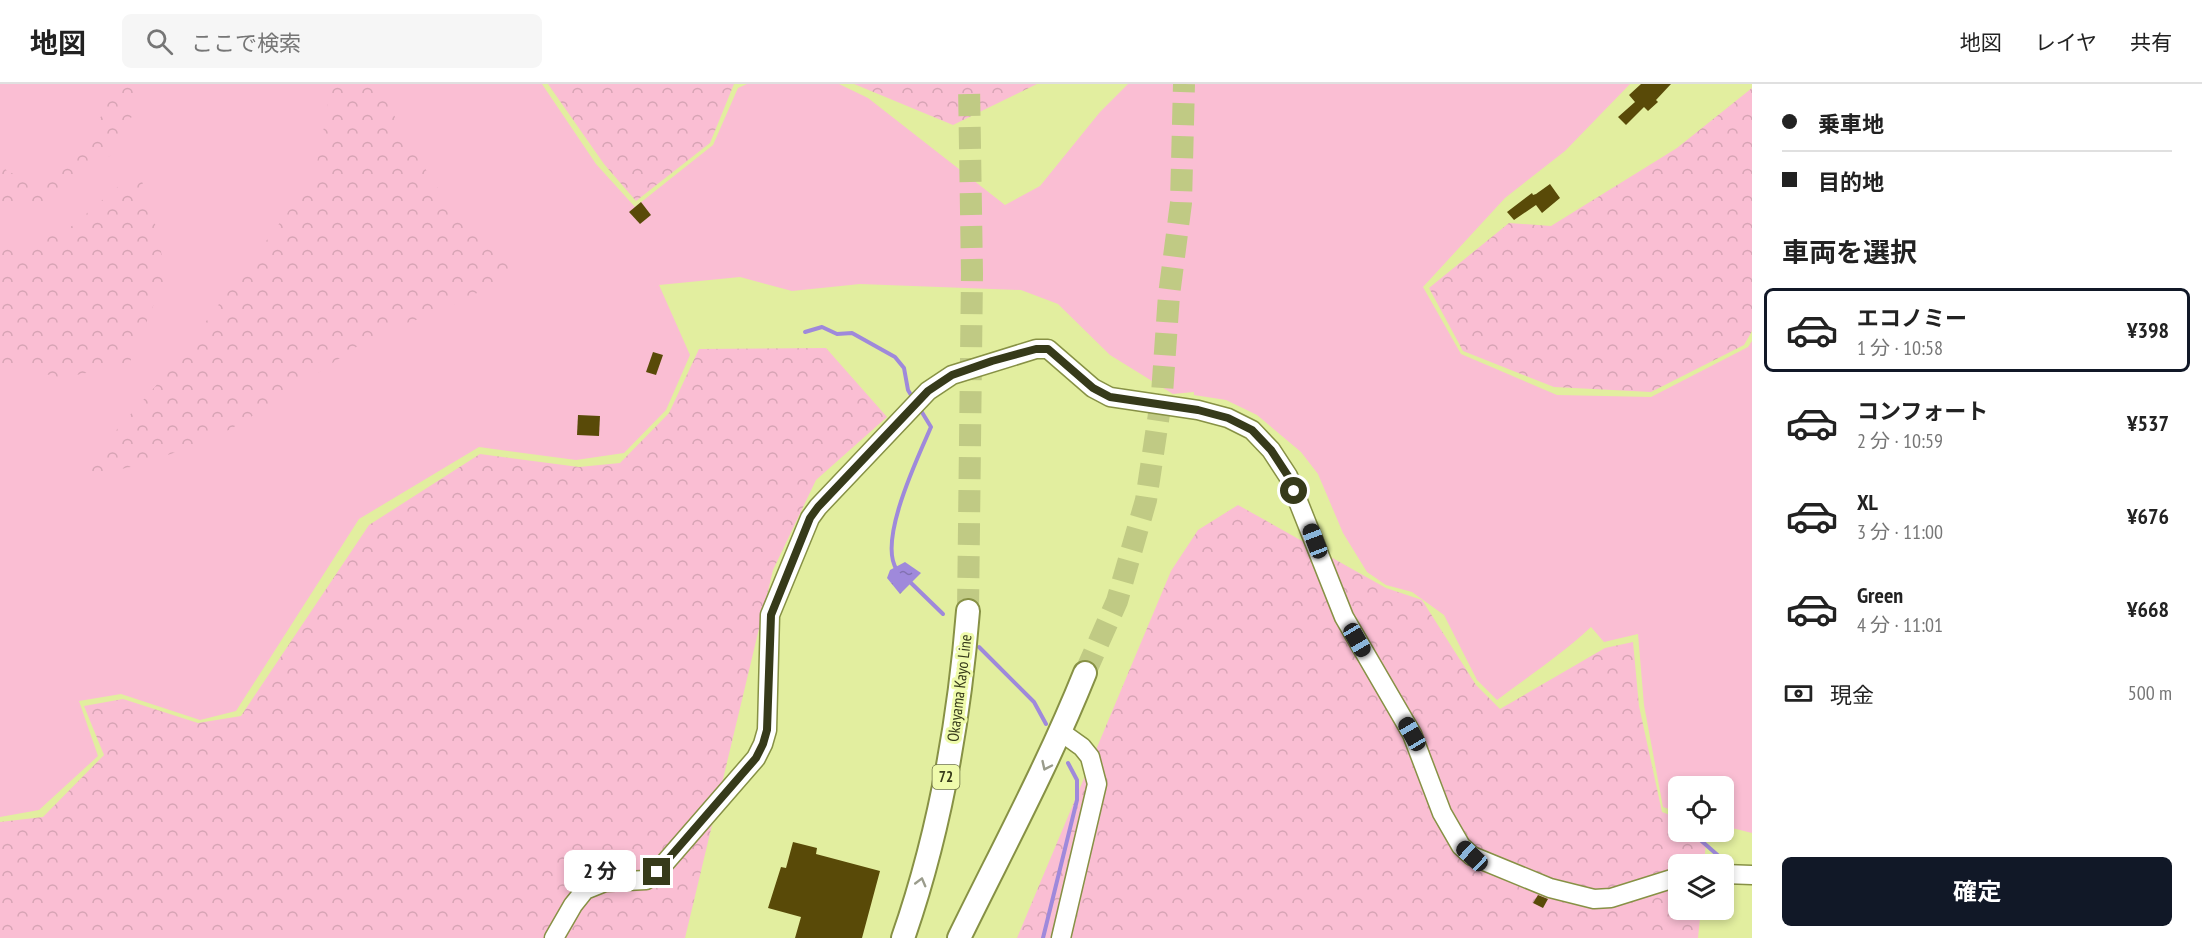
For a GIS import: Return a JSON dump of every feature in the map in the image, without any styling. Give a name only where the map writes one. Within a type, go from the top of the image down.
[{"type":"main road","name":"Okayama Kayo Line","points":[[903,935],[916,899],[940,813],[958,708],[968,611]]},
{"type":"main road","points":[[959,938],[1062,732],[1085,674]]},
{"type":"street","points":[[554,938],[573,905],[585,890],[605,882],[646,880],[657,872],[756,758],[767,730],[771,615],[810,518],[818,507],[928,391],[952,375],[1036,349],[1048,349],[1093,388],[1110,397],[1198,410],[1228,418],[1252,430],[1271,450],[1288,476],[1344,617],[1412,734],[1442,813],[1461,846],[1472,856],[1550,888],[1594,899],[1611,898],[1668,880]]},
{"type":"street","points":[[1061,938],[1097,784],[1090,757],[1082,747],[1062,732]]},
{"type":"street","points":[[1734,874],[1752,875]]},
{"type":"green space","points":[[0,84],[542,84],[596,164],[635,207],[713,145],[738,88],[747,84],[839,84],[868,98],[1005,205],[1040,186],[1100,112],[1128,84],[1630,84],[1565,151],[1505,198],[1423,287],[1461,354],[1557,395],[1651,397],[1748,347],[1752,341],[1752,833],[1734,828],[1734,776],[1668,776],[1668,809],[1663,807],[1644,705],[1638,634],[1604,642],[1591,627],[1557,656],[1497,700],[1477,680],[1444,615],[1412,592],[1386,585],[1367,572],[1343,533],[1318,474],[1301,452],[1257,415],[1226,400],[1194,395],[1194,392],[1173,394],[1110,355],[1058,304],[1021,290],[860,284],[792,291],[740,277],[659,285],[690,355],[666,410],[624,453],[576,460],[479,447],[359,519],[236,711],[200,720],[121,694],[79,701],[98,756],[39,810],[0,817]]},
{"type":"green space","points":[[104,84],[146,84],[117,150],[50,203],[1,202],[0,163],[8,172],[35,180],[71,160],[102,115]]},
{"type":"green space","points":[[324,84],[378,84],[407,140],[437,187],[480,231],[515,274],[441,311],[374,335],[269,406],[212,440],[135,466],[72,480],[169,371],[314,177],[328,107]]},
{"type":"green space","points":[[548,84],[734,84],[710,143],[636,201],[604,164]]},
{"type":"green space","points":[[854,84],[1037,84],[953,125]]},
{"type":"green space","points":[[1752,88],[1752,331],[1744,345],[1651,392],[1554,387],[1463,351],[1429,288],[1509,223],[1551,226],[1677,148]]},
{"type":"green space","points":[[134,173],[141,179],[151,205],[166,275],[129,364],[62,378],[0,363],[0,235],[21,247],[72,226]]},
{"type":"green space","points":[[826,348],[887,417],[816,480],[773,570],[685,938],[0,938],[0,822],[43,817],[104,755],[84,706],[123,699],[198,723],[241,716],[369,525],[480,454],[579,467],[620,463],[669,413],[699,349]]},
{"type":"green space","points":[[1238,505],[1386,588],[1422,600],[1476,685],[1500,709],[1605,648],[1633,642],[1639,706],[1662,812],[1668,814],[1668,842],[1706,842],[1705,854],[1668,854],[1668,920],[1700,920],[1698,938],[1017,938],[1171,571],[1198,530]]},
{"type":"water","points":[[905,562],[921,573],[900,594],[887,578],[890,570]]},
{"type":"building","points":[[1641,84],[1671,84],[1656,100],[1658,102],[1648,111],[1644,107],[1626,125],[1618,117],[1635,102],[1629,95]]},
{"type":"building","points":[[1550,184],[1560,198],[1542,213],[1536,205],[1514,220],[1507,212],[1532,193],[1536,194]]},
{"type":"building","points":[[641,202],[651,215],[640,224],[629,212]]},
{"type":"building","points":[[653,352],[663,355],[656,375],[646,372]]},
{"type":"building","points":[[578,415],[600,416],[599,436],[577,435]]},
{"type":"building","points":[[793,842],[817,848],[816,854],[880,871],[862,938],[795,938],[801,917],[768,908],[781,867],[786,868]]},
{"type":"building","points":[[1538,895],[1548,899],[1543,908],[1533,903]]},
{"type":"waterway","points":[[805,332],[822,327],[837,334],[852,333],[895,357],[904,368],[911,395]]},
{"type":"waterway","points":[[897,570],[892,557],[892,540],[896,520],[909,478],[931,427],[920,409]]},
{"type":"waterway","points":[[909,581],[943,614]]},
{"type":"waterway","points":[[979,647],[1034,702],[1046,724]]},
{"type":"waterway","points":[[1043,938],[1077,800],[1077,780],[1068,763]]},
{"type":"waterway","points":[[1703,842],[1716,854]]},
{"type":"tunnel","points":[[968,611],[972,274],[969,84]]},
{"type":"tunnel","points":[[1085,673],[1117,601],[1146,500],[1162,394],[1169,295],[1181,203],[1184,84]]},
{"type":"route","points":[[657,872],[676,853],[756,758],[763,744],[767,730],[771,615],[810,518],[910,408],[928,391],[952,375],[1036,349],[1048,349],[1093,388],[1110,397],[1198,410],[1228,418],[1252,430],[1271,450],[1288,476],[1294,491]]}]
